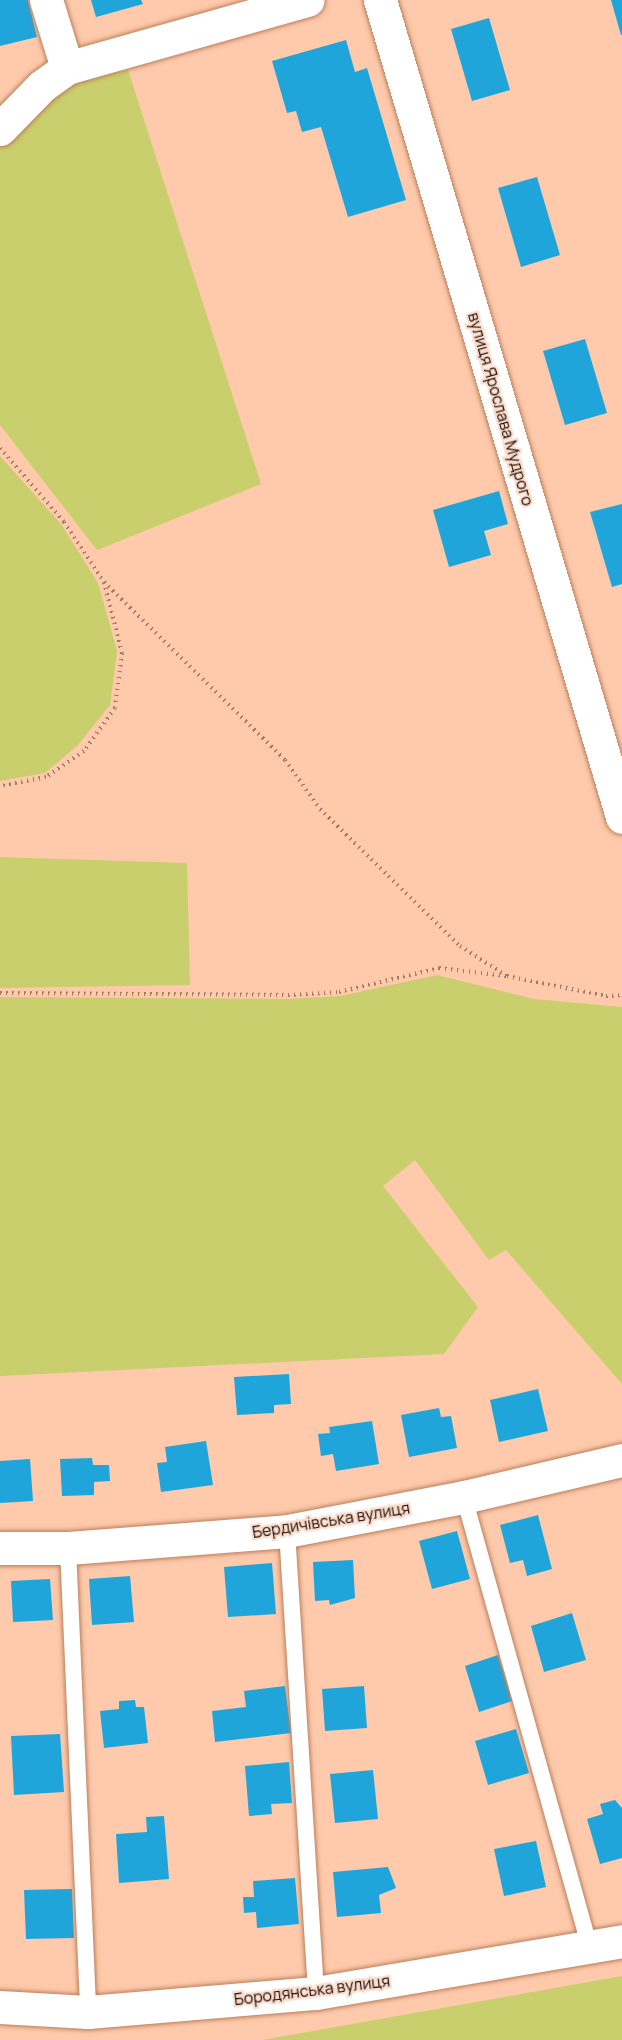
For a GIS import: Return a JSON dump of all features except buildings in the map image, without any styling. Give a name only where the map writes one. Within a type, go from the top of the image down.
[{"type":"street","points":[[46,0],[67,68]]},
{"type":"street","points":[[0,129],[42,86],[67,68],[308,0]]},
{"type":"street","name":"вулиця Ярослава Мудрого","points":[[380,0],[622,817]]},
{"type":"street","name":"Бердичівська вулиця","points":[[0,1548],[68,1548],[287,1531],[464,1497],[622,1460]]},
{"type":"street","name":"Бородянська вулиця","points":[[0,2007],[88,2012],[316,1993],[622,1941]]},
{"type":"lane","points":[[464,1497],[590,1948]]},
{"type":"lane","points":[[287,1531],[316,1993]]},
{"type":"lane","points":[[68,1548],[88,2012]]},
{"type":"path","points":[[0,448],[64,522],[104,582],[285,760],[320,809],[393,883],[460,946],[507,976]]},
{"type":"path","points":[[0,786],[46,777],[84,751],[115,708],[122,652],[104,582]]},
{"type":"path","points":[[0,993],[288,995],[339,992],[439,968],[507,976],[606,996],[622,995]]},
{"type":"green space","points":[[128,70],[261,484],[97,550],[0,425],[0,146],[66,83]]},
{"type":"green space","points":[[0,456],[61,524],[98,583],[117,651],[110,705],[78,745],[45,773],[0,781]]},
{"type":"green space","points":[[0,857],[187,863],[190,985],[0,988]]},
{"type":"green space","points":[[437,975],[534,999],[622,1007],[622,1384],[506,1250],[489,1260],[415,1160],[383,1186],[478,1307],[444,1354],[0,1376],[0,997],[287,999],[340,996]]},
{"type":"green space","points":[[622,1976],[622,2040],[262,2040]]}]
